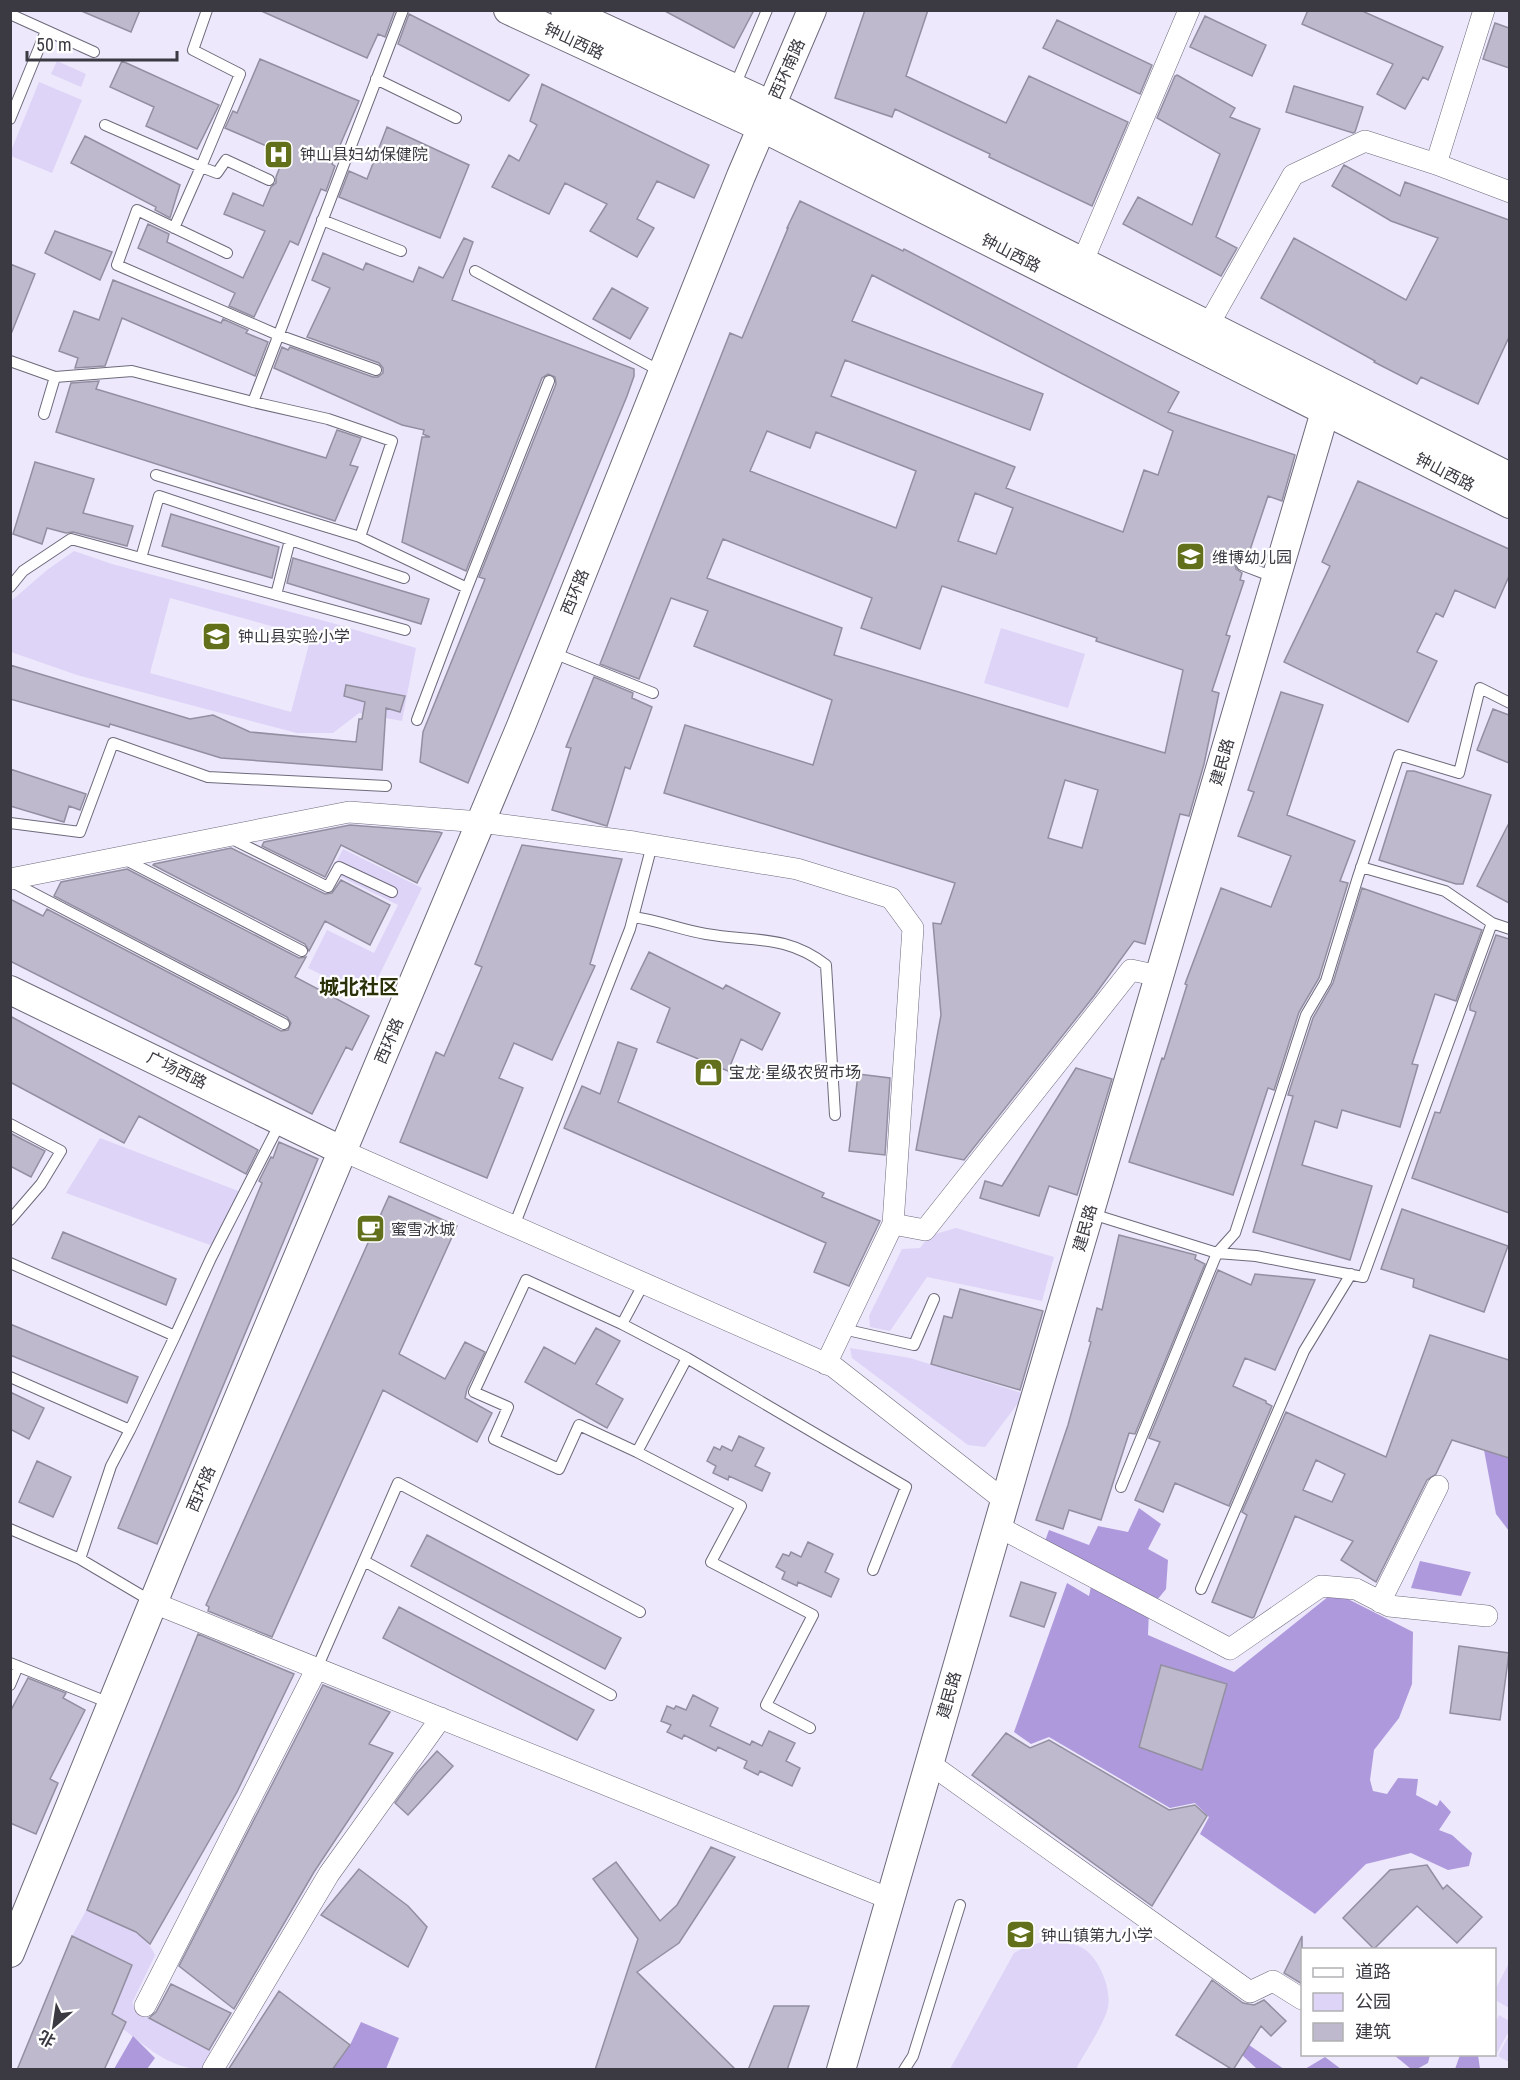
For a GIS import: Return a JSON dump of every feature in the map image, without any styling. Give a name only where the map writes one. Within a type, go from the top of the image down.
[{"type":"street","name":"钟山西路","points":[[508,10],[766,116],[1082,263],[1202,336]]},
{"type":"street","name":"钟山西路","points":[[564,10],[734,88],[766,116],[1328,400],[1509,504]]},
{"type":"street","name":"西环南路","points":[[766,116],[812,10]]},
{"type":"street","points":[[1082,263],[1189,10]]},
{"type":"street","points":[[1436,164],[1484,10]]},
{"type":"street","name":"西环路","points":[[10,1953],[551,652],[766,116]]},
{"type":"street","points":[[1202,336],[1293,175],[1365,141],[1436,164],[1509,192]]},
{"type":"street","name":"钟山西路","points":[[1328,400],[1509,477]]},
{"type":"street","name":"建民路","points":[[841,2070],[1001,1514],[1328,400]]},
{"type":"street","points":[[10,880],[349,812],[481,822],[652,845],[797,869],[891,898],[913,928],[893,1224],[826,1364]]},
{"type":"street","points":[[893,1224],[925,1230],[1131,970],[1159,976]]},
{"type":"street","name":"广场西路","points":[[10,990],[343,1151]]},
{"type":"street","points":[[343,1151],[834,1367],[1001,1514],[1230,1649],[1321,1586],[1356,1589],[1389,1606],[1487,1616]]},
{"type":"street","points":[[1380,1602],[1438,1486]]},
{"type":"street","points":[[154,1603],[891,1899]]},
{"type":"street","points":[[145,2006],[317,1668]]},
{"type":"street","points":[[213,2069],[329,1874],[441,1718]]},
{"type":"street","points":[[929,1763],[1250,1992],[1273,1981],[1301,1998]]},
{"type":"lane","points":[[174,228],[240,74],[193,50],[207,10]]},
{"type":"lane","points":[[253,402],[402,10]]},
{"type":"lane","points":[[734,88],[766,10]]},
{"type":"lane","points":[[12,14],[46,32],[94,52]]},
{"type":"lane","points":[[10,119],[13,104],[46,32]]},
{"type":"lane","points":[[376,79],[456,118]]},
{"type":"lane","points":[[105,125],[217,173],[226,160],[270,180]]},
{"type":"lane","points":[[226,253],[137,210],[117,265],[278,335],[376,370]]},
{"type":"lane","points":[[322,220],[401,251]]},
{"type":"lane","points":[[475,271],[663,373]]},
{"type":"lane","points":[[10,361],[55,377],[132,371],[328,419],[392,441],[360,537]]},
{"type":"lane","points":[[44,414],[55,377]]},
{"type":"lane","points":[[417,720],[549,381]]},
{"type":"lane","points":[[156,476],[360,537],[467,588]]},
{"type":"lane","points":[[141,558],[159,496],[404,578]]},
{"type":"lane","points":[[10,587],[23,571],[71,539],[405,630]]},
{"type":"lane","points":[[276,595],[290,540]]},
{"type":"lane","points":[[1242,565],[1276,578]]},
{"type":"lane","points":[[551,652],[653,693]]},
{"type":"lane","points":[[1121,1487],[1217,1253],[1235,1233],[1306,1015],[1326,981],[1399,755],[1459,773],[1480,688],[1509,703]]},
{"type":"lane","points":[[10,823],[80,832],[113,743],[208,777],[386,786]]},
{"type":"lane","points":[[227,836],[328,887],[339,867],[392,892]]},
{"type":"lane","points":[[514,1226],[633,917],[652,845]]},
{"type":"lane","points":[[121,857],[302,951]]},
{"type":"lane","points":[[1361,867],[1445,891],[1492,923],[1509,929]]},
{"type":"lane","points":[[10,880],[284,1024]]},
{"type":"lane","points":[[633,917],[656,920],[705,934],[780,942],[815,956],[826,965],[835,1115]]},
{"type":"lane","points":[[1089,1213],[1217,1253],[1256,1256],[1363,1277],[1492,923]]},
{"type":"lane","points":[[80,1558],[111,1466],[175,1336],[210,1258],[281,1121]]},
{"type":"lane","points":[[10,1124],[61,1151],[41,1184],[10,1220]]},
{"type":"lane","points":[[10,1263],[175,1336]]},
{"type":"lane","points":[[1201,1590],[1304,1351],[1351,1274]]},
{"type":"lane","points":[[810,1728],[766,1705],[813,1615],[711,1562],[741,1506],[638,1452],[579,1425],[559,1469],[494,1439],[508,1407],[474,1392],[526,1280],[622,1324],[687,1358],[906,1487],[873,1570]]},
{"type":"lane","points":[[622,1324],[644,1283]]},
{"type":"lane","points":[[843,1329],[914,1345],[934,1299]]},
{"type":"lane","points":[[638,1452],[687,1358]]},
{"type":"lane","points":[[10,1377],[130,1430]]},
{"type":"lane","points":[[317,1668],[398,1484],[640,1612]]},
{"type":"lane","points":[[10,1529],[80,1558],[154,1603]]},
{"type":"lane","points":[[364,1561],[611,1695]]},
{"type":"lane","points":[[10,1685],[14,1665],[112,1704]]},
{"type":"lane","points":[[904,2070],[913,2056],[960,1905]]},
{"type":"green space","points":[[57,61],[86,74],[81,87],[51,74]]},
{"type":"green space","points":[[39,82],[82,100],[52,173],[11,156]]},
{"type":"green space","points":[[74,551],[112,564],[416,648],[402,721],[359,713],[333,733],[297,733],[77,675],[11,652],[10,602],[47,570]],"holes":[[[170,598],[311,637],[291,712],[150,673]]]},
{"type":"green space","points":[[1001,628],[1085,654],[1068,708],[984,683]]},
{"type":"green space","points":[[343,849],[422,888],[368,998],[308,968],[327,930],[374,953],[398,905],[331,872]]},
{"type":"green space","points":[[100,1138],[241,1192],[213,1246],[66,1193]]},
{"type":"green space","points":[[956,1228],[1054,1257],[1042,1301],[927,1277],[890,1331],[870,1327],[869,1316],[902,1249],[920,1248],[929,1236]]},
{"type":"green space","points":[[850,1348],[910,1358],[1025,1394],[985,1447],[968,1445],[852,1358]]},
{"type":"green space","points":[[87,1909],[135,1932],[150,1946],[155,1955],[132,2003],[149,2018],[213,2053],[204,2069],[180,2065],[160,2056],[123,2029],[126,2022],[112,2014],[132,1965],[72,1936]]},
{"type":"green space","points":[[1046,1941],[1073,1944],[1087,1951],[1097,1963],[1107,1987],[1108,2004],[1105,2017],[1076,2069],[950,2069],[1014,1953]]},
{"type":"green space","points":[[1509,1963],[1510,2008],[1496,2001],[1496,1988]]},
{"type":"green space","points":[[1499,2015],[1509,2021],[1509,2031],[1497,2053],[1496,2052],[1496,2021]]},
{"type":"green space","points":[[1509,2035],[1509,2062],[1498,2056]]},
{"type":"shaded area","points":[[1484,1450],[1509,1458],[1509,1531],[1496,1514]]},
{"type":"shaded area","points":[[1139,1508],[1161,1524],[1148,1549],[1168,1560],[1166,1589],[1149,1610],[1148,1635],[1234,1672],[1334,1592],[1413,1632],[1412,1684],[1399,1718],[1374,1750],[1370,1780],[1373,1791],[1387,1794],[1398,1778],[1418,1779],[1416,1795],[1437,1806],[1440,1800],[1451,1812],[1439,1830],[1452,1835],[1472,1853],[1469,1866],[1448,1870],[1411,1853],[1366,1864],[1315,1914],[1200,1834],[1209,1817],[1195,1803],[1170,1808],[1049,1737],[1031,1744],[1014,1732],[1067,1583],[1089,1596],[1095,1567],[1045,1541],[1049,1530],[1089,1545],[1098,1526],[1128,1532]],"holes":[[[1162,1665],[1227,1684],[1202,1770],[1139,1746]]]},
{"type":"shaded area","points":[[1420,1561],[1471,1572],[1461,1596],[1411,1588]]},
{"type":"shaded area","points":[[361,2022],[399,2038],[386,2069],[332,2070],[350,2045]]},
{"type":"shaded area","points":[[133,2036],[155,2058],[147,2069],[114,2069]]},
{"type":"shaded area","points":[[1249,2045],[1284,2069],[1257,2069],[1242,2055]]},
{"type":"shaded area","points":[[1395,2056],[1430,2056],[1428,2063],[1417,2069],[1411,2069]]},
{"type":"shaded area","points":[[1460,2056],[1478,2056],[1480,2069],[1455,2069]]},
{"type":"shaded area","points":[[1325,2057],[1341,2069],[1305,2069]]},
{"type":"building","points":[[79,10],[140,10],[131,32]]},
{"type":"building","points":[[259,10],[395,10],[385,37],[378,34],[367,58]]},
{"type":"building","points":[[663,10],[754,10],[734,48]]},
{"type":"building","points":[[865,10],[928,10],[906,76],[1006,123],[1029,76],[1128,122],[1092,206],[895,109],[892,117],[835,98]]},
{"type":"building","points":[[1308,10],[1360,10],[1443,47],[1428,80],[1423,77],[1405,109],[1377,94],[1393,64],[1302,24]]},
{"type":"building","points":[[409,14],[529,75],[509,101],[398,44]]},
{"type":"building","points":[[1205,16],[1266,45],[1252,76],[1190,47]]},
{"type":"building","points":[[1057,20],[1152,65],[1140,94],[1043,48]]},
{"type":"building","points":[[1495,23],[1509,28],[1509,68],[1483,59]]},
{"type":"building","points":[[260,59],[359,101],[332,164],[335,166],[326,191],[321,189],[298,245],[290,241],[254,317],[229,306],[235,293],[138,248],[148,224],[169,234],[167,242],[243,278],[265,231],[224,214],[233,193],[263,206],[271,187],[276,183],[285,154],[225,128],[233,111],[237,113]]},
{"type":"building","points":[[122,61],[219,105],[197,149],[146,126],[154,107],[110,87]]},
{"type":"building","points":[[1177,75],[1235,108],[1230,117],[1260,129],[1216,237],[1237,248],[1221,276],[1123,224],[1138,197],[1192,225],[1220,154],[1157,118]]},
{"type":"building","points":[[542,84],[709,165],[694,198],[657,181],[637,219],[654,228],[637,257],[590,231],[607,204],[565,183],[549,214],[492,187],[509,155],[519,161],[537,125],[530,121]]},
{"type":"building","points":[[1294,86],[1363,107],[1355,132],[1286,112]]},
{"type":"building","points":[[387,127],[469,165],[440,238],[339,197],[349,171],[367,179]]},
{"type":"building","points":[[85,136],[180,185],[170,218],[155,210],[156,207],[71,163]]},
{"type":"building","points":[[1344,165],[1400,196],[1405,182],[1509,220],[1509,337],[1478,404],[1421,377],[1417,384],[1261,298],[1294,238],[1406,300],[1438,238],[1391,221],[1332,186]]},
{"type":"building","points":[[800,201],[903,251],[904,249],[1179,392],[1168,412],[1295,455],[1282,501],[1268,496],[1247,559],[1240,558],[1235,563],[1236,569],[1242,573],[1240,580],[1244,581],[1226,635],[1230,636],[1212,691],[1219,693],[1204,764],[1189,816],[1180,814],[1145,944],[1134,941],[1094,996],[964,1160],[916,1150],[941,1015],[933,923],[941,924],[955,883],[664,793],[685,725],[813,765],[832,700],[694,646],[708,611],[671,598],[639,679],[600,664],[730,333],[742,338]],"holes":[[[872,275],[1173,431],[1158,475],[1144,470],[1123,532],[1006,488],[1015,467],[831,396],[845,360],[1030,430],[1043,394],[852,321]],[[767,431],[810,448],[816,432],[916,471],[896,528],[750,471]],[[975,493],[1013,508],[996,554],[958,541]],[[723,539],[872,598],[861,628],[920,649],[942,586],[1097,638],[1096,641],[1183,670],[1165,753],[834,655],[842,628],[707,578]],[[1065,780],[1098,790],[1082,848],[1048,838]]]},
{"type":"building","points":[[55,231],[112,252],[100,280],[45,253]]},
{"type":"building","points":[[464,238],[473,242],[452,300],[634,369],[627,396],[468,783],[420,762],[423,732],[485,579],[479,577],[556,384],[555,377],[548,374],[542,378],[466,571],[402,542],[422,437],[430,437],[423,434],[424,430],[402,425],[274,368],[282,347],[288,350],[290,347],[373,377],[378,377],[383,373],[383,368],[379,363],[307,337],[330,288],[312,280],[323,253],[363,270],[366,263],[413,282],[419,267],[443,278]]},
{"type":"building","points":[[10,264],[35,274],[11,334],[10,334]]},
{"type":"building","points":[[113,280],[221,323],[223,319],[248,330],[246,333],[268,342],[255,376],[122,318],[105,366],[75,368],[78,358],[59,351],[74,311],[99,320]]},
{"type":"building","points":[[612,288],[648,308],[630,339],[593,319]]},
{"type":"building","points":[[99,381],[96,389],[326,458],[337,430],[361,438],[350,465],[358,467],[335,521],[56,432],[71,383]]},
{"type":"building","points":[[35,462],[94,479],[83,513],[133,526],[127,546],[73,532],[66,533],[47,528],[42,544],[13,534]]},
{"type":"building","points":[[1358,481],[1509,549],[1509,576],[1495,608],[1455,590],[1443,617],[1436,613],[1417,652],[1437,661],[1408,722],[1284,662],[1330,566],[1322,562]]},
{"type":"building","points":[[171,514],[279,547],[272,578],[162,546]]},
{"type":"building","points":[[293,558],[429,599],[421,624],[287,583]]},
{"type":"building","points":[[10,665],[190,719],[213,715],[250,732],[356,742],[359,719],[362,719],[365,702],[344,696],[346,685],[405,696],[400,712],[386,708],[382,770],[221,758],[110,724],[109,727],[10,699]]},
{"type":"building","points":[[594,677],[633,693],[632,698],[652,707],[630,769],[625,767],[607,826],[552,810],[571,748],[566,747]]},
{"type":"building","points":[[1281,692],[1323,705],[1287,815],[1355,841],[1340,881],[1348,883],[1319,978],[1299,1012],[1274,1090],[1268,1088],[1233,1195],[1129,1162],[1162,1058],[1164,1059],[1187,985],[1185,984],[1221,888],[1271,907],[1291,856],[1238,836],[1254,792],[1248,790]]},
{"type":"building","points":[[1493,709],[1509,715],[1509,763],[1477,750]]},
{"type":"building","points":[[10,769],[86,794],[80,810],[69,806],[64,822],[10,806]]},
{"type":"building","points":[[1407,771],[1414,771],[1491,795],[1463,884],[1456,884],[1379,860]]},
{"type":"building","points":[[1509,823],[1509,903],[1477,886]]},
{"type":"building","points":[[350,825],[442,833],[417,883],[341,845],[325,877],[262,846],[264,842]]},
{"type":"building","points":[[522,845],[622,859],[590,964],[595,966],[552,1060],[514,1043],[499,1078],[523,1088],[487,1178],[400,1142],[436,1052],[444,1056],[482,967],[475,964]]},
{"type":"building","points":[[231,848],[325,894],[332,893],[341,880],[390,905],[370,945],[325,921],[309,951],[305,944],[153,865]]},
{"type":"building","points":[[127,869],[299,958],[306,957],[295,977],[369,1016],[352,1050],[346,1047],[312,1114],[10,961],[10,899],[43,916],[47,909],[281,1031],[288,1030],[291,1023],[287,1017],[54,896],[61,882]]},
{"type":"building","points":[[1362,888],[1482,930],[1456,1001],[1435,994],[1412,1064],[1418,1065],[1400,1127],[1342,1110],[1337,1128],[1315,1121],[1302,1165],[1372,1186],[1350,1260],[1253,1232],[1293,1096],[1288,1095],[1313,1018],[1333,983]]},
{"type":"building","points":[[1496,935],[1509,939],[1509,1213],[1412,1178],[1435,1112],[1440,1113],[1476,1012],[1470,1010],[1470,1006]]},
{"type":"building","points":[[649,952],[723,989],[726,985],[780,1013],[762,1050],[741,1039],[728,1071],[657,1042],[670,1008],[631,989]]},
{"type":"building","points":[[10,1016],[258,1150],[246,1174],[139,1116],[124,1143],[10,1082]]},
{"type":"building","points":[[618,1042],[637,1049],[618,1102],[824,1193],[822,1197],[880,1221],[849,1286],[814,1272],[826,1243],[564,1128],[582,1086],[600,1094]]},
{"type":"building","points":[[1076,1068],[1112,1079],[1077,1195],[1049,1186],[1039,1216],[980,1198],[985,1181],[1002,1186]]},
{"type":"building","points":[[858,1074],[890,1078],[885,1155],[849,1151]]},
{"type":"building","points":[[10,1133],[45,1151],[31,1177],[10,1166]]},
{"type":"building","points":[[279,1142],[318,1159],[157,1544],[118,1528],[262,1183],[259,1181],[271,1157],[273,1158]]},
{"type":"building","points":[[389,1196],[457,1226],[399,1354],[445,1379],[465,1342],[485,1352],[465,1398],[492,1413],[477,1442],[383,1390],[272,1637],[208,1611],[209,1607],[206,1605]]},
{"type":"building","points":[[1402,1209],[1508,1246],[1484,1312],[1413,1287],[1414,1279],[1381,1269]]},
{"type":"building","points":[[63,1232],[176,1279],[166,1305],[52,1258]]},
{"type":"building","points":[[1119,1235],[1196,1255],[1195,1259],[1205,1264],[1135,1434],[1129,1433],[1101,1520],[1069,1510],[1063,1529],[1036,1520],[1068,1425],[1091,1342],[1089,1341],[1097,1308],[1102,1310]]},
{"type":"building","points":[[1218,1270],[1251,1285],[1255,1274],[1315,1280],[1275,1370],[1245,1358],[1233,1386],[1272,1406],[1229,1506],[1175,1483],[1163,1512],[1135,1500],[1160,1442],[1149,1438]]},
{"type":"building","points":[[960,1289],[1043,1311],[1020,1390],[931,1364],[944,1316],[952,1318]]},
{"type":"building","points":[[10,1324],[138,1377],[127,1403],[10,1355]]},
{"type":"building","points":[[596,1328],[620,1341],[596,1384],[623,1399],[607,1428],[525,1382],[544,1347],[575,1364]]},
{"type":"building","points":[[1430,1335],[1509,1360],[1509,1458],[1452,1440],[1436,1474],[1427,1480],[1376,1582],[1341,1560],[1353,1541],[1295,1516],[1254,1617],[1212,1602],[1247,1515],[1242,1512],[1286,1412],[1386,1457]],"holes":[[[1316,1460],[1345,1474],[1332,1502],[1303,1490]]]},
{"type":"building","points":[[10,1392],[44,1408],[29,1439],[10,1429]]},
{"type":"building","points":[[739,1436],[764,1448],[755,1466],[770,1473],[762,1491],[729,1476],[728,1480],[713,1473],[716,1466],[707,1461],[714,1447],[720,1450],[722,1446],[732,1451]]},
{"type":"building","points":[[37,1461],[71,1477],[53,1517],[19,1502]]},
{"type":"building","points":[[427,1535],[621,1638],[605,1669],[411,1566]]},
{"type":"building","points":[[808,1542],[833,1554],[825,1572],[839,1579],[831,1597],[798,1582],[797,1586],[782,1579],[785,1572],[776,1567],[783,1554],[789,1556],[791,1552],[801,1557]]},
{"type":"building","points":[[1021,1582],[1056,1593],[1044,1627],[1010,1616]]},
{"type":"building","points":[[399,1607],[594,1710],[577,1740],[383,1638]]},
{"type":"building","points":[[198,1634],[294,1674],[237,1792],[150,1944],[136,1932],[87,1910]]},
{"type":"building","points":[[1459,1646],[1509,1653],[1500,1720],[1450,1713]]},
{"type":"building","points":[[1161,1665],[1227,1684],[1202,1770],[1139,1747]]},
{"type":"building","points":[[28,1678],[66,1693],[63,1698],[85,1710],[50,1779],[58,1783],[36,1834],[10,1823],[10,1712]]},
{"type":"building","points":[[323,1685],[390,1712],[369,1744],[393,1753],[314,1872],[234,2009],[179,1966]]},
{"type":"building","points":[[693,1695],[718,1708],[710,1726],[750,1745],[752,1741],[762,1746],[769,1731],[795,1743],[786,1761],[800,1768],[792,1786],[760,1771],[758,1775],[744,1768],[747,1761],[718,1747],[716,1751],[684,1735],[682,1739],[667,1732],[671,1725],[661,1721],[667,1706],[674,1709],[676,1706],[686,1710]]},
{"type":"building","points":[[1006,1733],[1030,1748],[1049,1740],[1169,1810],[1195,1805],[1207,1816],[1152,1906],[972,1775]]},
{"type":"building","points":[[437,1751],[453,1766],[408,1815],[395,1803]]},
{"type":"building","points":[[711,1847],[735,1857],[679,1943],[637,1972],[736,2070],[595,2070],[638,1939],[593,1879],[616,1862],[660,1921],[677,1905]]},
{"type":"building","points":[[1427,1865],[1443,1889],[1447,1885],[1482,1917],[1457,1943],[1417,1906],[1373,1948],[1343,1918],[1390,1870]]},
{"type":"building","points":[[359,1869],[408,1906],[427,1927],[408,1967],[321,1915]]},
{"type":"building","points":[[72,1936],[132,1965],[112,2014],[126,2022],[104,2070],[17,2070]]},
{"type":"building","points":[[1302,1936],[1301,1983],[1284,1973]]},
{"type":"building","points":[[1212,1980],[1243,2003],[1254,2005],[1264,2000],[1286,2021],[1271,2036],[1261,2026],[1233,2070],[1176,2035]]},
{"type":"building","points":[[171,1984],[231,2013],[209,2050],[149,2018],[156,2012]]},
{"type":"building","points":[[279,1991],[350,2045],[332,2070],[228,2070]]},
{"type":"building","points":[[774,2006],[809,2006],[787,2070],[748,2070]]},
{"type":"place","name":"钟山县妇幼保健院","points":[[279,154]]},
{"type":"place","name":"维博幼儿园","points":[[1191,557]]},
{"type":"place","name":"钟山县实验小学","points":[[217,636]]},
{"type":"place","name":"宝龙·星级农贸市场","points":[[708,1072]]},
{"type":"place","name":"蜜雪冰城","points":[[370,1229]]},
{"type":"place","name":"钟山镇第九小学","points":[[1020,1935]]},
{"type":"district","name":"城北社区","points":[[359,987]]}]
